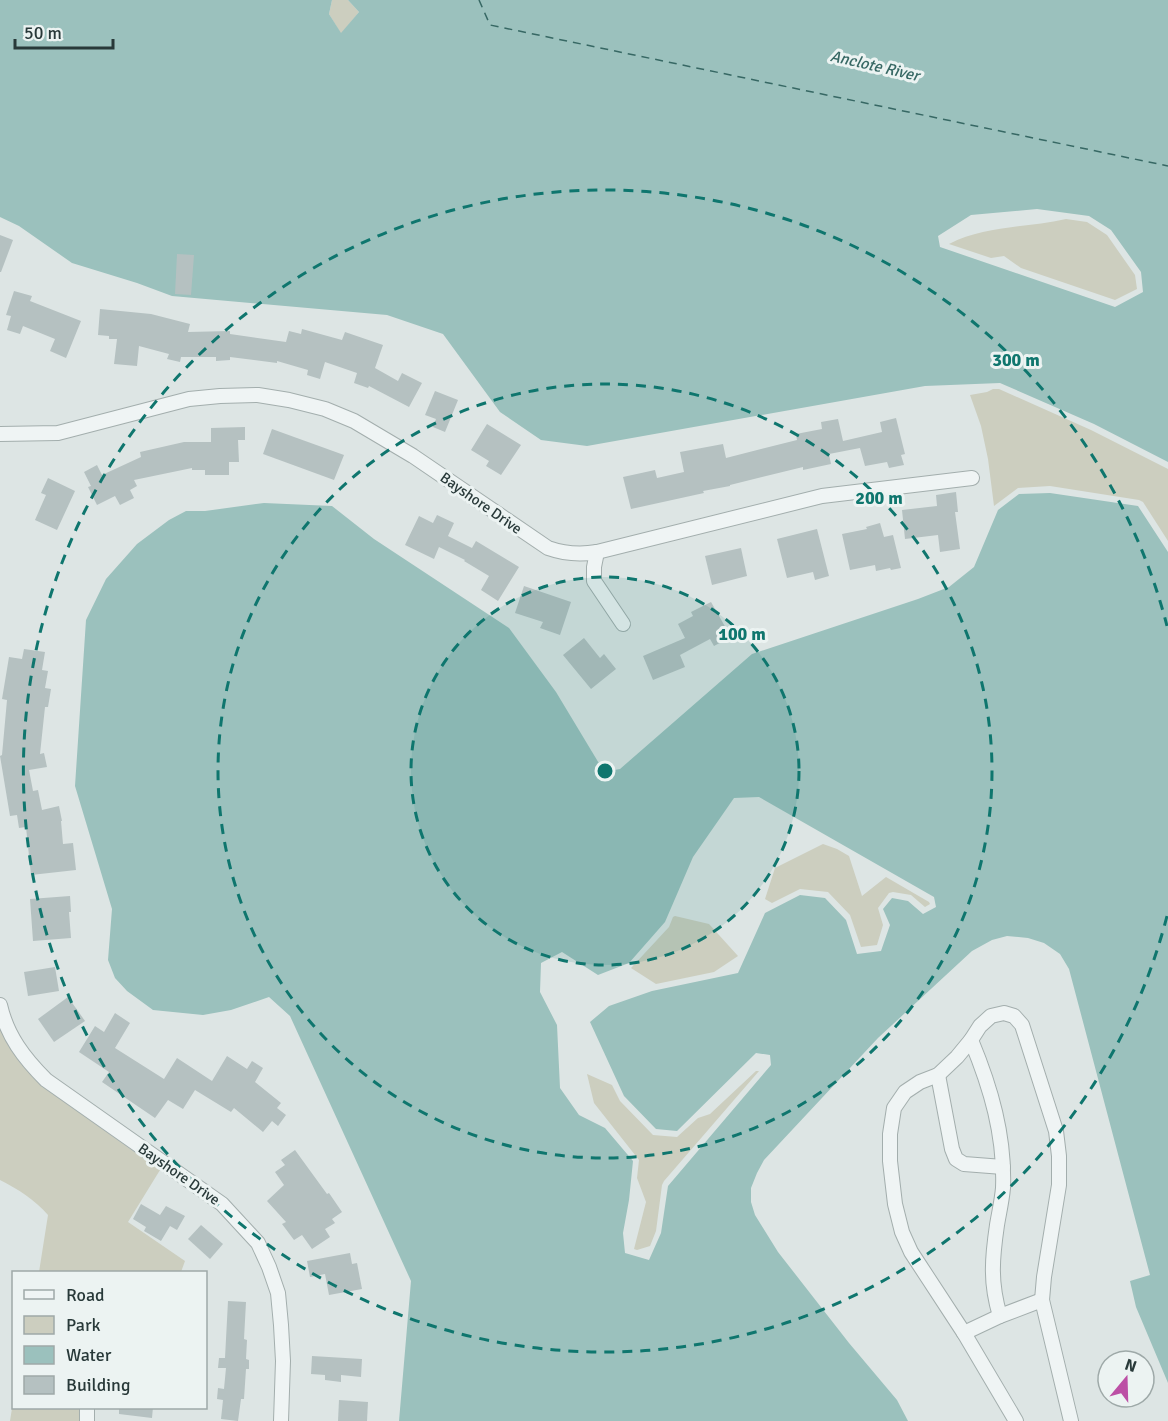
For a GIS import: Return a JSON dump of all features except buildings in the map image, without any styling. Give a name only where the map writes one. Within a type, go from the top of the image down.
[{"type":"street","name":"Bayshore Drive","points":[[0,434],[58,433],[189,399],[258,396],[289,400],[325,409],[354,421],[413,456],[548,548],[564,554],[582,555],[822,496],[972,478]]},
{"type":"street","points":[[597,552],[594,581],[623,624]]},
{"type":"street","name":"Bayshore Drive","points":[[0,1005],[2,1016],[26,1060],[46,1080],[222,1204],[258,1244],[278,1293],[283,1361],[281,1421]]},
{"type":"street","points":[[1016,1421],[964,1333],[911,1252],[902,1232],[895,1204],[890,1161],[890,1134],[894,1108],[904,1092],[938,1075],[957,1057],[980,1026],[991,1016],[1004,1013],[1014,1016],[1022,1025],[1056,1131],[1059,1185],[1042,1300],[1071,1421]]},
{"type":"street","points":[[971,1040],[984,1070],[1001,1140],[1002,1192],[993,1277],[994,1296],[1000,1316]]},
{"type":"street","points":[[938,1075],[952,1149],[956,1159],[964,1164],[1003,1167]]},
{"type":"street","points":[[964,1333],[1042,1300]]},
{"type":"green space","points":[[332,0],[348,0],[359,12],[341,34],[329,14]]},
{"type":"green space","points":[[1066,219],[1087,222],[1107,235],[1135,275],[1137,289],[1115,300],[1021,268],[1004,256],[991,258],[949,244],[977,233]]},
{"type":"green space","points":[[999,389],[1091,430],[1168,469],[1168,541],[1143,502],[1139,500],[1050,486],[1018,488],[994,506],[981,426],[970,395]]},
{"type":"green space","points":[[823,844],[849,856],[862,896],[886,877],[930,904],[925,907],[911,895],[889,893],[878,908],[883,925],[877,945],[861,947],[850,915],[828,892],[800,889],[772,903],[765,899],[775,868]]},
{"type":"green space","points":[[675,916],[709,924],[738,956],[714,972],[656,984],[631,968],[669,927]]},
{"type":"green space","points":[[0,1027],[21,1064],[42,1086],[160,1170],[128,1222],[185,1261],[181,1271],[39,1271],[48,1215],[26,1195],[0,1180]]},
{"type":"green space","points":[[756,1071],[759,1071],[664,1181],[656,1231],[650,1246],[634,1249],[646,1202],[637,1178],[639,1160],[594,1103],[587,1074],[612,1085],[620,1101],[653,1135],[677,1137],[698,1118],[710,1114]]},
{"type":"green space","points":[[12,1408],[80,1409],[81,1421],[10,1421]]},
{"type":"water","name":"Anclote River","points":[[0,0],[332,0],[329,14],[341,33],[359,12],[348,0],[1168,0],[1168,462],[1094,424],[1000,383],[925,386],[587,446],[541,440],[500,412],[443,334],[387,315],[172,296],[72,263],[19,226],[0,217]],"holes":[[[1037,209],[1089,216],[1111,230],[1141,272],[1143,292],[1115,307],[940,247],[938,236],[971,215]]]},
{"type":"water","points":[[1050,493],[1138,506],[1168,552],[1168,1383],[1156,1354],[1156,1349],[1154,1349],[1136,1307],[1130,1281],[1150,1275],[1069,969],[1060,954],[1044,943],[1028,938],[1007,936],[992,940],[972,951],[878,1038],[764,1160],[751,1188],[751,1202],[755,1215],[778,1252],[897,1400],[908,1421],[399,1421],[411,1281],[290,1016],[269,997],[231,1010],[203,1015],[153,1010],[127,991],[115,978],[108,960],[112,909],[75,786],[86,620],[106,579],[137,544],[169,520],[186,511],[205,511],[264,503],[332,506],[374,539],[509,628],[556,692],[600,765],[609,771],[620,769],[752,654],[949,587],[974,567],[998,510],[1019,494]],"holes":[[[759,797],[934,897],[936,907],[923,914],[908,901],[892,898],[883,909],[890,925],[881,951],[857,954],[846,920],[825,898],[800,895],[765,913],[738,973],[652,991],[609,1006],[590,1022],[624,1096],[656,1129],[677,1131],[756,1053],[770,1055],[771,1065],[668,1186],[661,1233],[649,1260],[625,1253],[623,1233],[633,1161],[605,1128],[579,1115],[560,1088],[557,1025],[540,992],[541,963],[562,952],[598,975],[629,963],[665,922],[693,857],[734,798]]]},
{"type":"ferry route","points":[[479,0],[490,25],[1168,166]]}]
